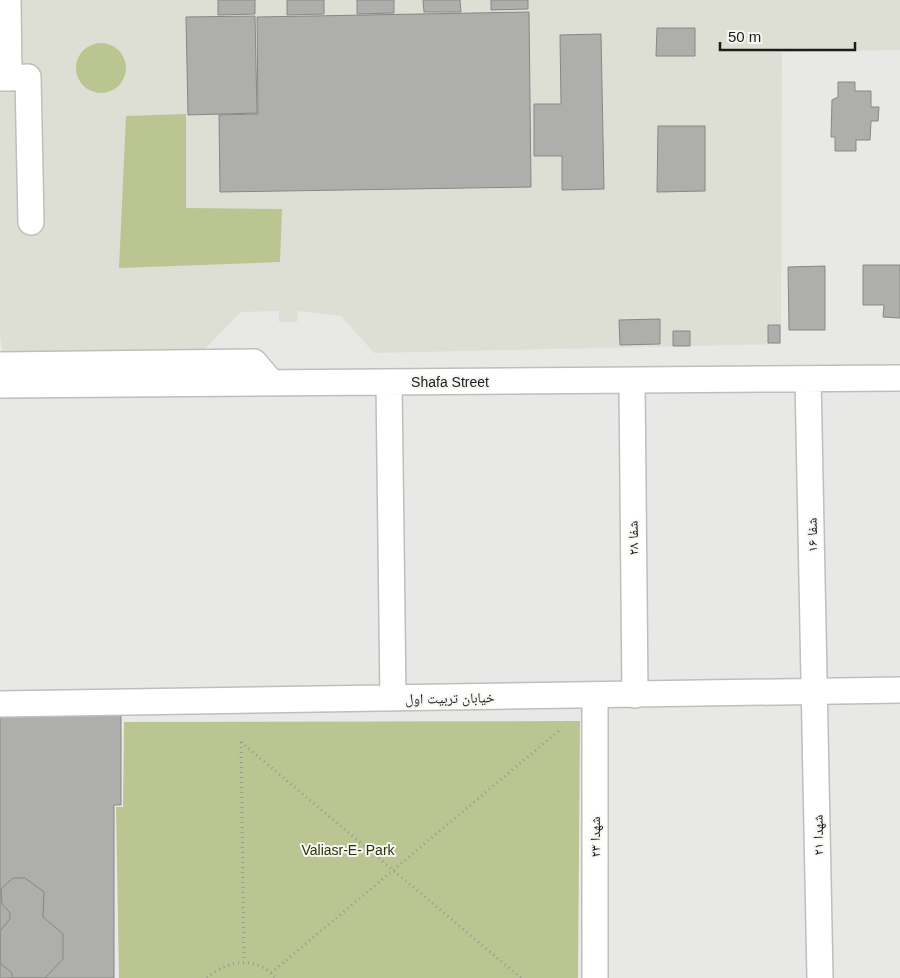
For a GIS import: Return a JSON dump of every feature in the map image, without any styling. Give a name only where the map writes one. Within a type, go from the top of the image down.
[{"type":"street","points":[[8,0],[4,78],[28,77],[31,222]]},
{"type":"street","points":[[0,365],[254,362],[272,383]]},
{"type":"street","name":"Shafa Street","points":[[0,385],[632,382],[900,378]]},
{"type":"street","name":"شفا ۱۶","points":[[808,379],[816,692]]},
{"type":"street","name":"شفا ۲۸","points":[[632,382],[635,695]]},
{"type":"street","points":[[390,383],[393,698]]},
{"type":"street","name":"خیابان تربیت اول","points":[[0,704],[900,690]]},
{"type":"street","name":"شهدا ۲۱","points":[[816,692],[820,978]]},
{"type":"street","name":"شهدا ۲۳","points":[[595,696],[595,978]]},
{"type":"path","points":[[271,973],[562,728]]},
{"type":"path","points":[[244,962],[240,742],[521,978]]},
{"type":"path","points":[[207,978],[217,969],[230,964],[244,962],[259,965],[276,978]]},
{"type":"shaded area","points":[[0,0],[900,0],[900,50],[782,52],[781,344],[374,353],[341,316],[298,311],[297,322],[279,322],[279,311],[241,312],[202,352],[3,354],[0,336]]},
{"type":"green space","points":[[101,43],[110,45],[121,54],[126,68],[124,77],[115,88],[101,93],[92,91],[81,82],[76,68],[78,59],[87,48]]},
{"type":"green space","points":[[186,114],[186,208],[282,209],[280,262],[119,268],[126,116]]},
{"type":"green space","name":"Valiasr-E- Park","points":[[580,721],[578,978],[119,978],[116,807],[123,807],[124,722]]},
{"type":"building","points":[[218,0],[255,0],[255,14],[218,15]]},
{"type":"building","points":[[287,0],[324,0],[324,14],[287,15]]},
{"type":"building","points":[[357,0],[394,0],[394,13],[357,14]]},
{"type":"building","points":[[423,0],[460,0],[461,12],[424,12]]},
{"type":"building","points":[[491,0],[528,0],[528,9],[491,10]]},
{"type":"building","points":[[529,12],[531,187],[220,192],[219,115],[258,114],[257,17]]},
{"type":"building","points":[[255,16],[257,113],[188,115],[186,17]]},
{"type":"building","points":[[657,28],[695,28],[695,56],[656,56]]},
{"type":"building","points":[[601,34],[604,189],[562,190],[562,156],[534,156],[534,104],[561,104],[560,35]]},
{"type":"building","points":[[838,82],[855,82],[855,91],[871,91],[871,107],[879,107],[878,121],[871,121],[870,140],[856,140],[856,151],[835,151],[835,137],[831,137],[832,100],[838,97]]},
{"type":"building","points":[[658,126],[705,126],[705,191],[657,192]]},
{"type":"building","points":[[863,265],[900,265],[900,318],[883,317],[884,305],[863,305]]},
{"type":"building","points":[[825,266],[825,330],[789,330],[788,267]]},
{"type":"building","points":[[660,319],[660,344],[620,345],[619,320]]},
{"type":"building","points":[[768,325],[780,325],[780,343],[768,343]]},
{"type":"building","points":[[673,331],[690,331],[690,346],[673,346]]},
{"type":"building","points":[[0,713],[121,713],[121,805],[114,805],[114,978],[0,978]]},
{"type":"building","points":[[13,878],[25,878],[44,892],[43,917],[63,934],[63,959],[45,978],[12,978],[12,973],[0,963],[0,931],[10,919],[10,913],[2,904],[1,889]]}]
